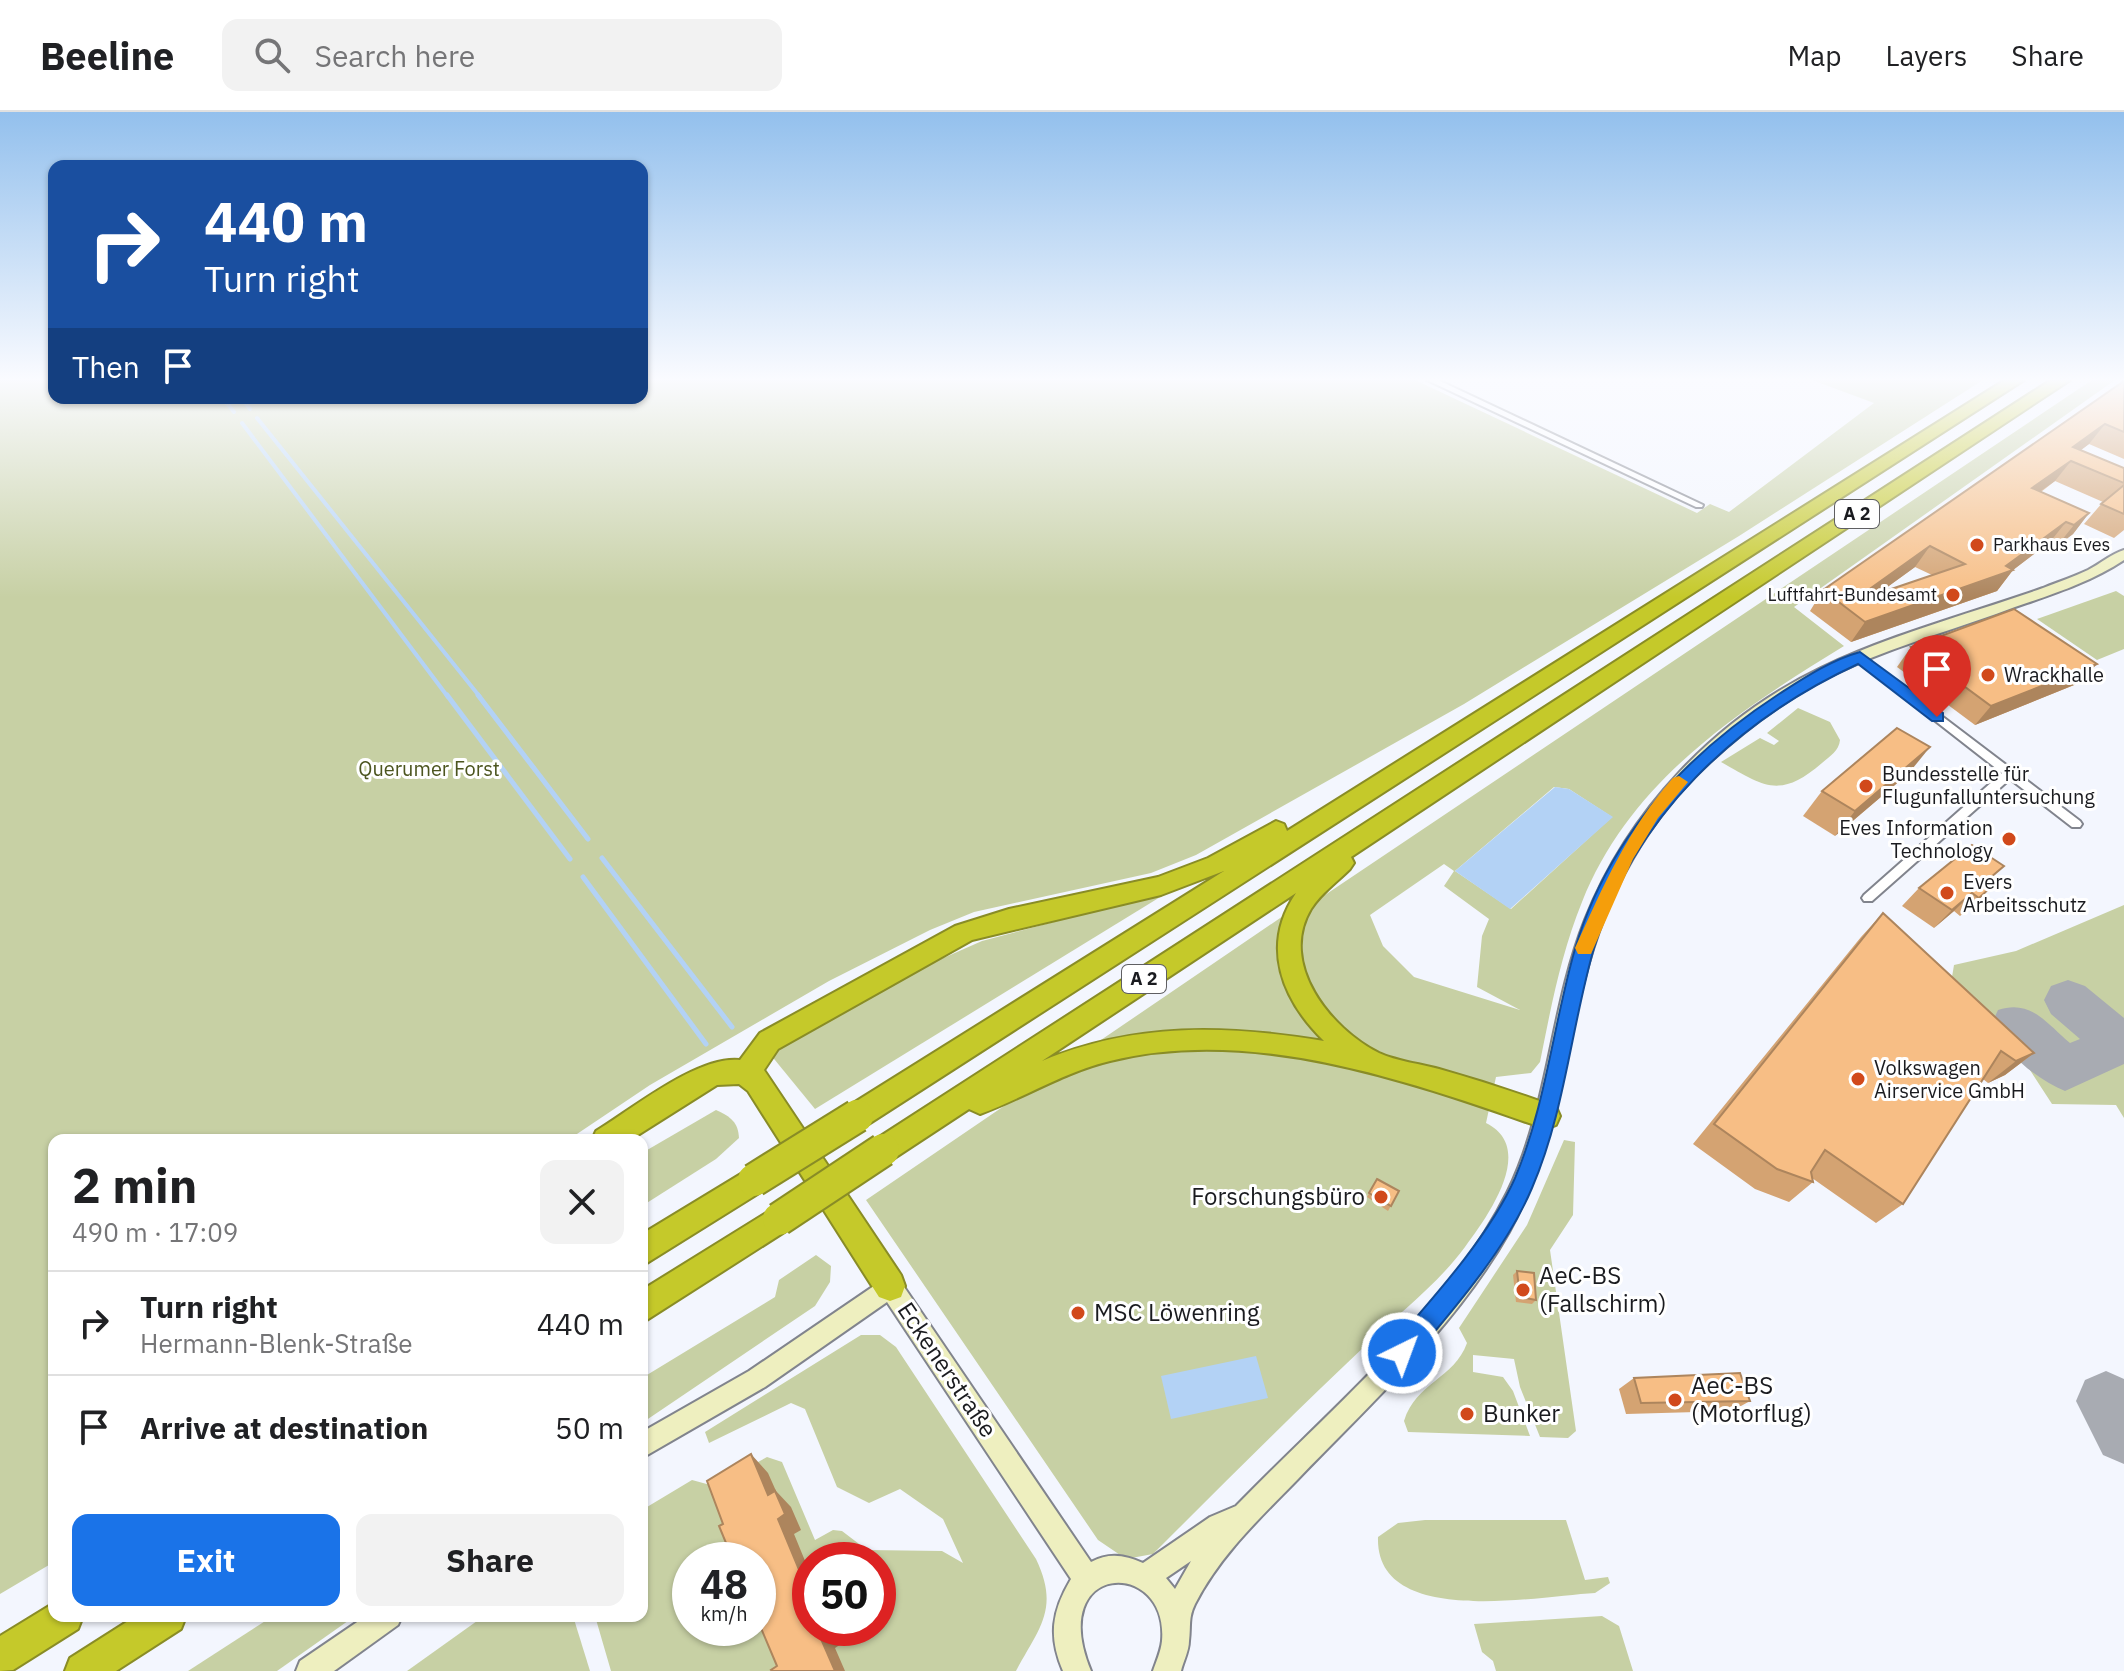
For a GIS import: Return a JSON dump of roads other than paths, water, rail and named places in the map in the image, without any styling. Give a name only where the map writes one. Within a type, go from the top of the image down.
[{"type":"highway","name":"A 2","points":[[648,1247],[1901,453]]},
{"type":"highway","name":"A 2","points":[[648,1304],[1950,453]]},
{"type":"highway","points":[[746,1073],[769,1041],[964,933],[1009,919],[1161,886],[1216,864],[1276,831],[1328,815]]},
{"type":"highway","points":[[1383,1067],[1350,1047],[1311,1010],[1295,982],[1288,941],[1295,916],[1308,894],[1390,818]]},
{"type":"highway","points":[[890,1145],[1052,1068],[1088,1055],[1143,1042],[1200,1038],[1249,1041],[1383,1067],[1546,1116]]},
{"type":"highway","points":[[616,1134],[709,1076],[724,1071],[746,1073],[758,1082],[890,1286]]},
{"type":"highway","points":[[4,1655],[48,1620]]},
{"type":"highway","points":[[4,1655],[56,1622]]},
{"type":"highway","points":[[83,1671],[159,1622]]},
{"type":"street","points":[[1587,453],[1699,505]]},
{"type":"street","points":[[1175,1621],[1196,1574],[1244,1516],[1402,1353],[1465,1279],[1522,1186],[1546,1116],[1585,948],[1606,893],[1652,814],[1702,759],[1747,723],[1817,677],[1860,657],[2089,574],[2124,554]]},
{"type":"street","points":[[1860,657],[2076,824]]},
{"type":"street","points":[[1868,898],[2010,772]]},
{"type":"street","name":"Eckenerstraße","points":[[648,1443],[757,1379],[890,1286],[1087,1580]]},
{"type":"street","points":[[1147,1576],[1219,1526],[1244,1516]]},
{"type":"street","points":[[1077,1671],[1068,1650],[1066,1624],[1073,1599],[1087,1580],[1116,1567],[1147,1576],[1162,1590],[1175,1621],[1176,1644],[1169,1669]]},
{"type":"street","points":[[310,1671],[380,1622]]},
{"type":"water","points":[[1555,787],[1569,789],[1613,817],[1510,909],[1455,871]]},
{"type":"water","points":[[1256,1356],[1268,1398],[1171,1419],[1161,1376]]},
{"type":"waterway","points":[[264,453],[448,697]]},
{"type":"waterway","points":[[285,453],[480,697]]},
{"type":"waterway","points":[[447,695],[570,859]]},
{"type":"waterway","points":[[478,695],[588,839]]},
{"type":"waterway","points":[[602,858],[732,1027]]},
{"type":"waterway","points":[[583,877],[706,1044]]},
{"type":"place","name":"Parkhaus Eves","points":[[1977,545]]},
{"type":"place","name":"Luftfahrt-Bundesamt","points":[[1953,595]]},
{"type":"place","name":"Wrackhalle","points":[[1988,675]]},
{"type":"place","name":"Bundesstelle für Flugunfalluntersuchung","points":[[1866,786]]},
{"type":"place","name":"Eves Information Technology","points":[[2009,839]]},
{"type":"place","name":"Evers Arbeitsschutz","points":[[1947,893]]},
{"type":"place","name":"Volkswagen Airservice GmbH","points":[[1858,1079]]},
{"type":"place","name":"Forschungsbüro","points":[[1381,1197]]},
{"type":"place","name":"AeC-BS (Fallschirm)","points":[[1523,1290]]},
{"type":"place","name":"MSC Löwenring","points":[[1078,1313]]},
{"type":"place","name":"AeC-BS (Motorflug)","points":[[1675,1400]]},
{"type":"place","name":"Bunker","points":[[1467,1414]]},
{"type":"park label","name":"Querumer Forst","points":[[429,769]]}]
